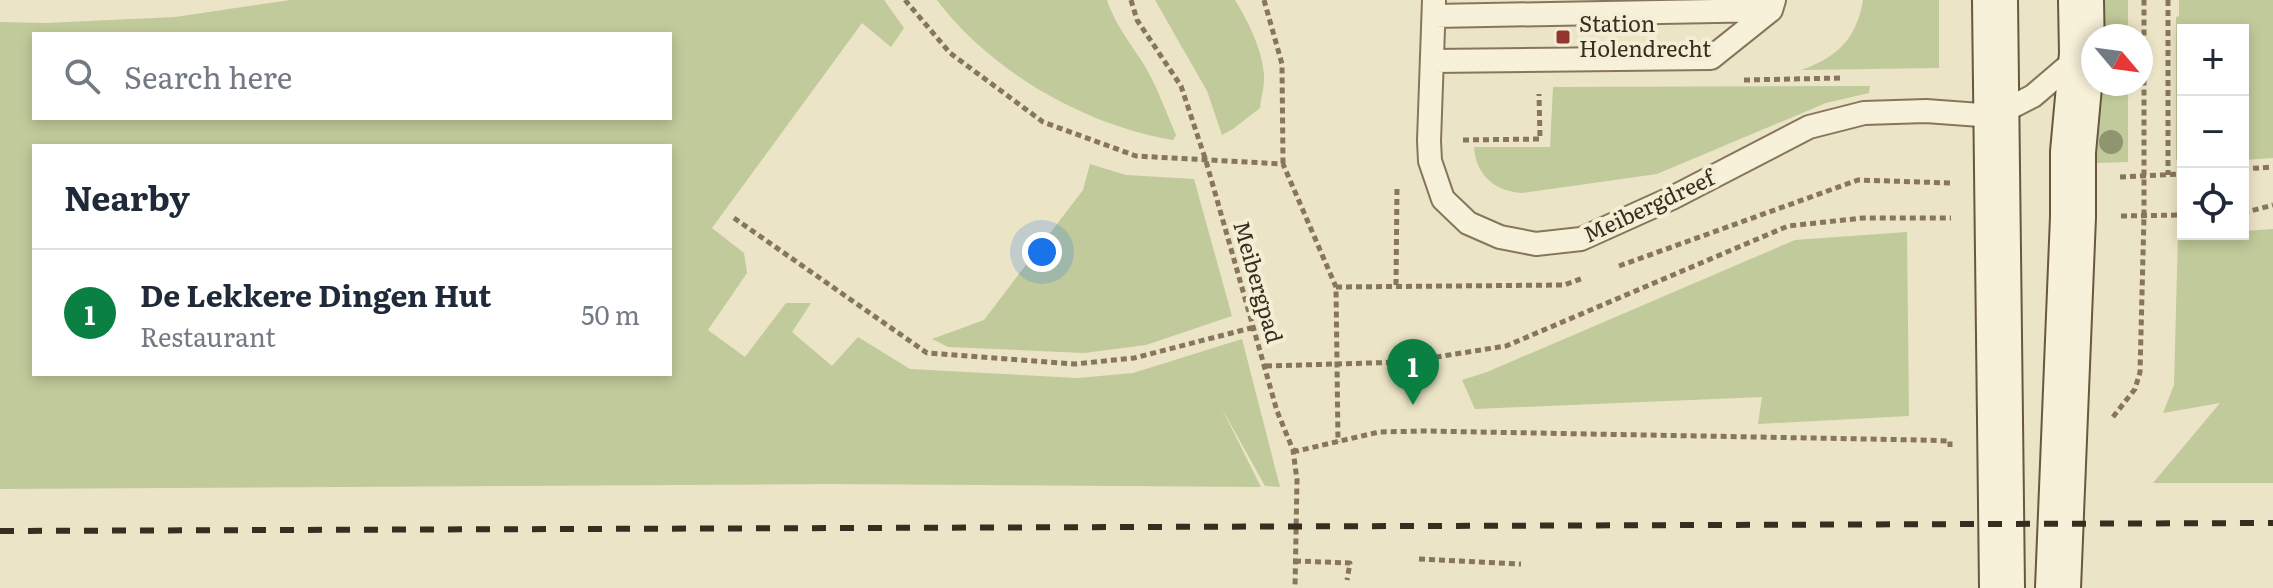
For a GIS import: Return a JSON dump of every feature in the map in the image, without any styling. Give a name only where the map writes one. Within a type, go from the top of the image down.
[{"type":"main road","points":[[1995,0],[2002,588]]},
{"type":"main road","points":[[2081,0],[2081,24]]},
{"type":"main road","points":[[2058,588],[2081,70]]},
{"type":"lane","name":"Meibergdreef","points":[[1433,61],[1711,58],[1772,5]]},
{"type":"lane","name":"Meibergdreef","points":[[1772,5],[1434,8],[1430,161],[1443,199],[1468,223],[1500,237],[1536,244],[1581,239],[1672,198],[1809,127],[1864,113],[1926,111],[1994,116]]},
{"type":"lane","points":[[1994,116],[2033,96],[2081,55]]},
{"type":"path","points":[[905,0],[950,53],[1043,122],[1136,156],[1283,164]]},
{"type":"path","name":"Meibergpad","points":[[1131,0],[1137,20],[1181,86],[1206,161],[1277,411],[1293,450],[1297,480],[1295,588]]},
{"type":"path","points":[[1264,0],[1282,64],[1283,164],[1336,287],[1338,442]]},
{"type":"path","points":[[2111,420],[2135,389],[2140,372],[2144,0]]},
{"type":"path","points":[[2168,0],[2168,175]]},
{"type":"path","points":[[2249,169],[2273,167]]},
{"type":"path","points":[[2073,197],[2143,176],[2177,174]]},
{"type":"path","points":[[1609,269],[1858,180],[1998,199]]},
{"type":"path","points":[[2073,197],[2144,216],[2177,215]]},
{"type":"path","points":[[1266,366],[1405,362],[1506,346],[1788,226],[1998,199]]},
{"type":"path","points":[[2249,211],[2273,205]]},
{"type":"path","points":[[734,218],[927,353],[1075,364],[1134,358],[1255,327]]},
{"type":"path","points":[[1336,287],[1564,285],[1594,275]]},
{"type":"path","points":[[1293,450],[1379,432],[1424,431],[1950,441]]},
{"type":"path","points":[[1419,559],[1521,564]]},
{"type":"path","points":[[1295,561],[1350,563],[1347,580]]},
{"type":"green space","points":[[290,0],[884,0],[904,28],[891,47],[862,23],[712,228],[744,253],[747,273],[708,330],[745,357],[786,303],[811,303],[792,332],[832,366],[858,337],[910,369],[1078,378],[1133,373],[1242,339],[1280,487],[1265,486],[1221,407],[1261,487],[827,484],[0,489],[0,22],[175,17]]},
{"type":"green space","points":[[937,0],[1107,0],[1151,78],[1176,135],[1173,140],[1140,133],[1074,108],[1042,91],[984,50]]},
{"type":"green space","points":[[1155,0],[1235,0],[1257,45],[1264,78],[1260,108],[1233,129],[1222,135],[1207,91]]},
{"type":"green space","points":[[1863,0],[1939,0],[1939,68],[1801,70],[1825,59],[1843,45],[1856,25]]},
{"type":"green space","points":[[2093,0],[2128,0],[2128,24],[2093,24]]},
{"type":"green space","points":[[2179,0],[2273,0],[2273,158],[2249,160],[2249,24],[2177,24],[2176,160],[2176,17],[2179,16]]},
{"type":"green space","points":[[1870,86],[1869,93],[1826,103],[1657,174],[1522,193],[1503,189],[1488,180],[1475,157],[1474,147],[1550,147],[1553,87]]},
{"type":"green space","points":[[2093,96],[2128,96],[2128,162],[2094,163]]},
{"type":"green space","points":[[1090,164],[1126,175],[1194,179],[1232,316],[1146,345],[1084,353],[948,347],[932,339],[984,320],[1083,190]]},
{"type":"green space","points":[[2273,229],[2273,483],[2153,483],[2220,403],[2163,413],[2174,385],[2178,240],[2249,240],[2249,231]]},
{"type":"green space","points":[[1907,232],[1909,416],[1758,424],[1762,397],[1475,409],[1462,380],[1795,240]]},
{"type":"railway","points":[[0,531],[2273,523]]},
{"type":"place","name":"Station Holendrecht","points":[[1563,37]]},
{"type":"place","name":"De Lekkere Dingen Hut","points":[[1413,405]]}]
